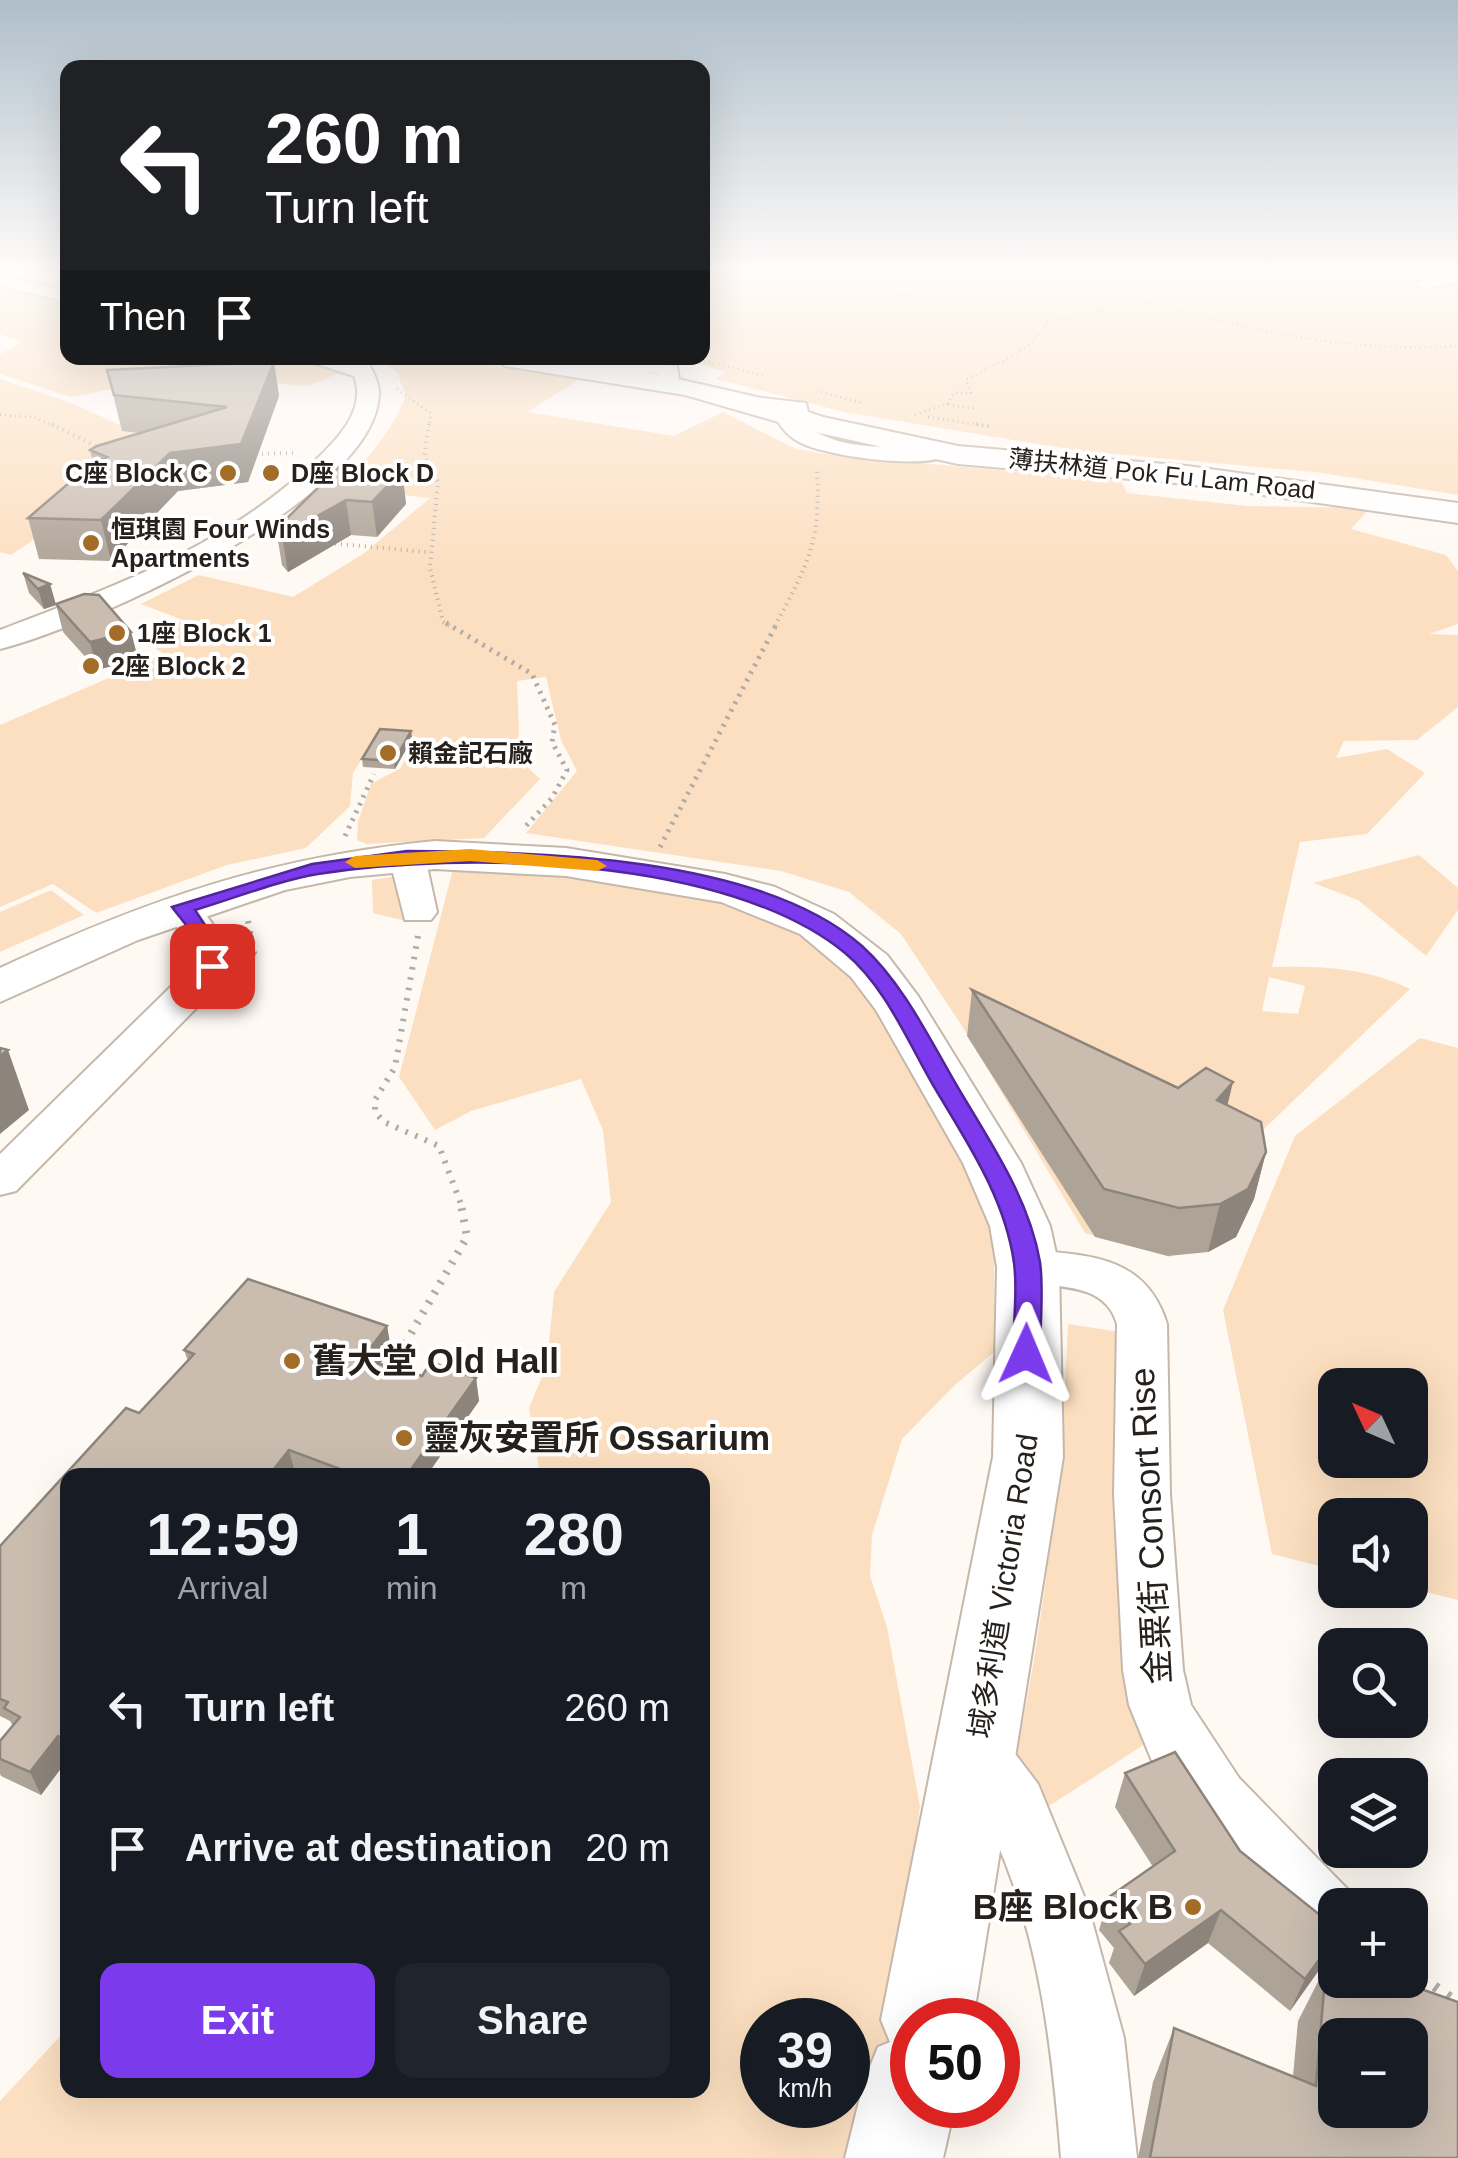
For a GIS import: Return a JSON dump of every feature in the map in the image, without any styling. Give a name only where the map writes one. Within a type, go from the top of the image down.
[{"type":"main road","name":"薄扶林道 Pok Fu Lam Road","points":[[594,371],[677,383]]},
{"type":"main road","name":"薄扶林道 Pok Fu Lam Road","points":[[611,371],[677,383],[838,426],[913,429],[1458,514]]},
{"type":"main road","name":"薄扶林道 Pok Fu Lam Road","points":[[913,429],[941,452],[996,442]]},
{"type":"main road","name":"薄扶林道 Pok Fu Lam Road","points":[[1334,492],[1371,491],[1458,504]]},
{"type":"main road","name":"域多利道 Victoria Road","points":[[0,988],[182,907],[274,878],[341,864],[407,857],[510,856],[677,877],[758,897],[838,937],[886,986],[992,1163],[1020,1226],[1028,1266],[1028,1458],[976,1766],[931,1998]]},
{"type":"main road","points":[[894,2158],[901,2128]]},
{"type":"street","points":[[0,640],[191,565],[239,536],[316,476],[351,436],[366,408],[368,386],[361,371]]},
{"type":"street","points":[[774,411],[810,440],[846,450],[941,452]]},
{"type":"street","points":[[407,857],[419,917]]},
{"type":"street","points":[[0,1180],[200,984],[212,966],[213,952],[182,907]]},
{"type":"street","name":"金粟街 Consort Rise","points":[[1028,1266],[1108,1279],[1137,1306],[1142,1324],[1146,1562],[1160,1705],[1174,1740],[1216,1800],[1318,1907]]},
{"type":"street","points":[[976,1766],[1015,1806],[1054,1906],[1088,2038],[1100,2158]]},
{"type":"path","points":[[369,371],[431,414],[424,456],[438,482],[428,552],[430,585],[443,622],[532,674],[555,725],[552,742],[567,770],[552,798],[518,834]]},
{"type":"path","points":[[743,371],[767,377]]},
{"type":"path","points":[[913,429],[948,404],[954,393],[971,392],[966,380],[979,371]]},
{"type":"path","points":[[804,387],[877,407]]},
{"type":"path","points":[[948,404],[975,409]]},
{"type":"path","points":[[0,415],[26,414],[62,425],[75,440],[108,451]]},
{"type":"path","points":[[905,414],[913,429]]},
{"type":"path","points":[[913,429],[996,442]]},
{"type":"path","points":[[652,861],[814,552],[820,519],[810,440]]},
{"type":"path","points":[[240,454],[314,452]]},
{"type":"path","points":[[239,536],[428,552]]},
{"type":"path","points":[[341,864],[349,822],[374,774]]},
{"type":"path","points":[[380,1384],[403,1353],[467,1238],[461,1202],[446,1174],[439,1146],[384,1122],[375,1112],[375,1100],[396,1067],[419,917]]},
{"type":"path","points":[[1428,1981],[1458,2002]]},
{"type":"shaded area","points":[[0,371],[345,371],[308,386],[181,376],[70,397],[0,374]]},
{"type":"shaded area","points":[[395,371],[527,371],[580,379],[527,412],[674,436],[723,412],[796,449],[831,455],[1121,481],[1127,493],[1247,506],[1370,508],[1351,529],[1446,555],[1458,571],[1458,624],[1429,634],[1458,635],[1458,707],[1417,740],[1344,741],[1336,758],[1387,749],[1425,773],[1367,834],[1300,842],[1272,967],[1359,972],[1410,989],[1243,1149],[1218,1210],[1170,1257],[1085,1233],[962,1026],[901,934],[849,892],[781,871],[526,833],[577,771],[561,740],[546,677],[517,681],[520,760],[540,779],[484,838],[367,844],[357,840],[358,822],[371,784],[401,768],[415,736],[378,733],[353,773],[350,806],[306,848],[227,865],[96,913],[53,884],[0,907],[0,725],[164,654],[145,641],[183,620],[141,604],[199,575],[293,597],[363,554],[430,498],[337,488],[377,446],[406,396]],"holes":[[[1269,977],[1305,986],[1298,1014],[1262,1011]]]},
{"type":"shaded area","points":[[722,371],[1458,371],[1458,495],[1323,473],[1081,451],[844,412],[716,379],[726,372]]},
{"type":"shaded area","points":[[0,379],[71,403],[187,455],[100,495],[11,555],[0,552]]},
{"type":"shaded area","points":[[1419,855],[1458,888],[1458,910],[1426,956],[1358,900],[1313,883]]},
{"type":"shaded area","points":[[529,868],[649,884],[760,914],[810,936],[839,961],[865,993],[969,1169],[994,1230],[994,1352],[902,1439],[872,1535],[870,1576],[887,1627],[920,1806],[894,1998],[890,1998],[881,2097],[870,2125],[870,1998],[740,1998],[740,2128],[869,2128],[857,2158],[0,2158],[0,2101],[60,2037],[60,2098],[710,2098],[710,1468],[539,1468],[529,1408],[547,1365],[554,1292],[611,1202],[603,1130],[581,1079],[471,1111],[435,1130],[399,1077],[453,869]]},
{"type":"shaded area","points":[[398,876],[406,921],[373,913],[372,880]]},
{"type":"shaded area","points":[[51,890],[84,915],[0,952],[0,912]]},
{"type":"shaded area","points":[[1420,1038],[1458,1048],[1458,1600],[1428,1592],[1428,1498],[1318,1498],[1318,1566],[1272,1554],[1223,1310],[1295,1136]]},
{"type":"shaded area","points":[[1068,1324],[1120,1332],[1148,1742],[998,1839],[1025,1712],[1045,1583],[1060,1454]]},
{"type":"building","points":[[107,371],[270,371],[241,444],[170,453],[101,520],[28,518],[90,465],[107,457],[90,450],[97,446],[227,407],[114,395]]},
{"type":"building","points":[[340,466],[402,470],[372,502],[346,500],[282,536],[276,529]]},
{"type":"building","points":[[23,573],[50,584],[38,589]]},
{"type":"building","points":[[84,594],[99,595],[131,632],[90,642],[56,604]]},
{"type":"building","name":"賴金記石廠","points":[[380,729],[411,731],[394,761],[362,759]]},
{"type":"building","points":[[972,990],[1178,1088],[1206,1068],[1233,1082],[1217,1100],[1261,1122],[1266,1152],[1248,1189],[1220,1204],[1179,1208],[1104,1189]]},
{"type":"building","points":[[248,1279],[387,1326],[362,1359],[422,1376],[431,1362],[476,1378],[412,1468],[337,1468],[289,1450],[275,1468],[71,1468],[126,1408],[139,1413],[194,1354],[184,1350]]},
{"type":"building","points":[[60,1480],[60,1737],[30,1772],[0,1759],[0,1741],[20,1717],[4,1708],[8,1702],[0,1699],[0,1546]]},
{"type":"building","points":[[1175,1752],[1240,1851],[1318,1913],[1318,1961],[1305,1979],[1221,1910],[1145,1964],[1119,1931],[1130,1924],[1109,1897],[1175,1851],[1125,1773]]},
{"type":"building","points":[[1428,1991],[1458,2002],[1458,2158],[1150,2158],[1174,2028],[1316,2086],[1318,2062],[1318,2128],[1428,2128],[1428,2018],[1322,2018],[1323,1998],[1428,1998]]},
{"type":"slow traffic","points":[[355,862],[470,855],[597,866]]},
{"type":"place","name":"C座 Block C","points":[[228,473]]},
{"type":"place","name":"D座 Block D","points":[[271,473]]},
{"type":"place","name":"恒琪園 Four Winds Apartments","points":[[91,543]]},
{"type":"place","name":"1座 Block 1","points":[[117,633]]},
{"type":"place","name":"2座 Block 2","points":[[91,666]]},
{"type":"place","name":"賴金記石廠","points":[[388,753]]},
{"type":"place","name":"舊大堂 Old Hall","points":[[292,1361]]},
{"type":"place","name":"靈灰安置所 Ossarium","points":[[404,1438]]},
{"type":"place","name":"B座 Block B","points":[[1193,1907]]},
{"type":"route","points":[[212,966],[213,952],[206,938],[182,907],[274,878],[407,857],[510,856],[645,872],[725,888],[788,909],[838,937],[886,986],[992,1163],[1020,1226],[1028,1266],[1026,1354]]}]
